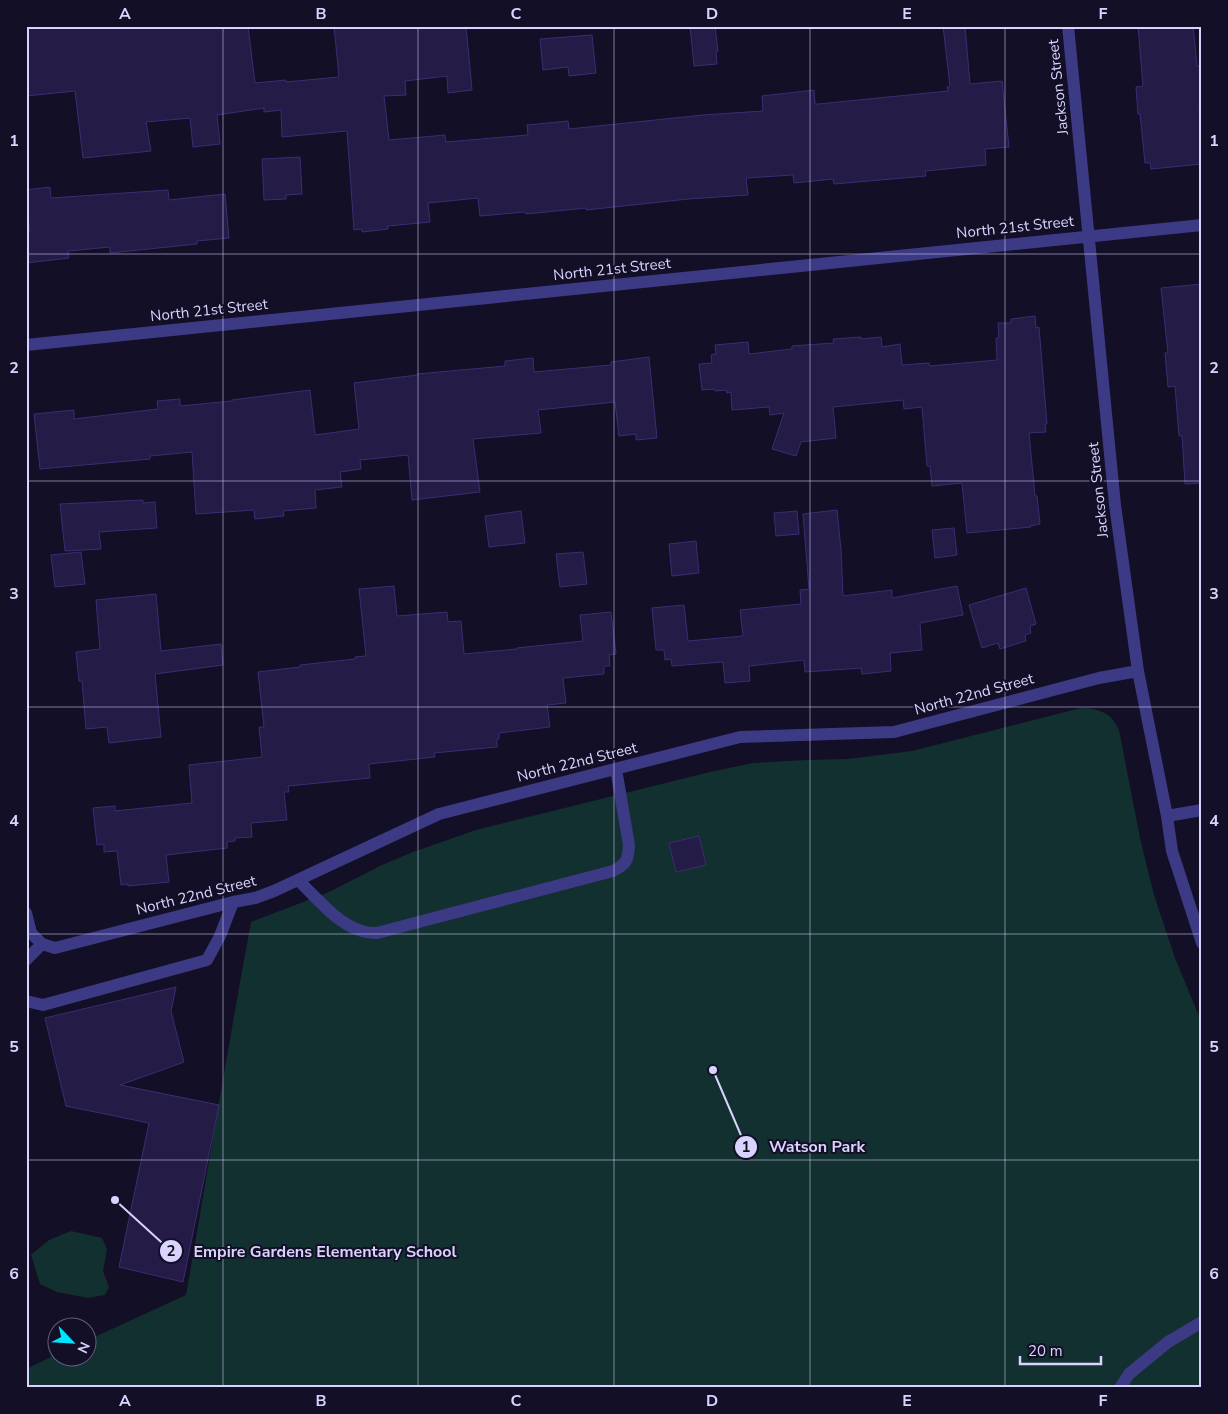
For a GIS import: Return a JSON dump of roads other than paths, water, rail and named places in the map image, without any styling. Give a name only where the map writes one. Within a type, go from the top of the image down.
[{"type":"street","name":"Jackson Street","points":[[1068,26],[1115,505],[1138,671],[1167,816],[1172,851],[1202,943]]},
{"type":"street","name":"North 21st Street","points":[[26,345],[1202,225]]},
{"type":"street","name":"North 22nd Street","points":[[42,944],[56,948],[255,898],[439,814],[740,737],[894,732],[1099,678],[1138,671]]},
{"type":"street","points":[[298,880],[349,926],[363,932],[377,933],[613,871],[624,865],[628,856],[629,845],[616,768]]},
{"type":"street","points":[[1167,816],[1202,810]]},
{"type":"street","points":[[26,1001],[43,1005],[206,960],[220,936],[234,902]]},
{"type":"street","points":[[26,913],[31,934],[42,944],[26,960]]},
{"type":"street","points":[[1120,1388],[1129,1374],[1168,1342],[1202,1322]]},
{"type":"place","name":"Watson Park","points":[[713,1070]]},
{"type":"place","name":"Empire Gardens Elementary School","points":[[115,1200]]}]
